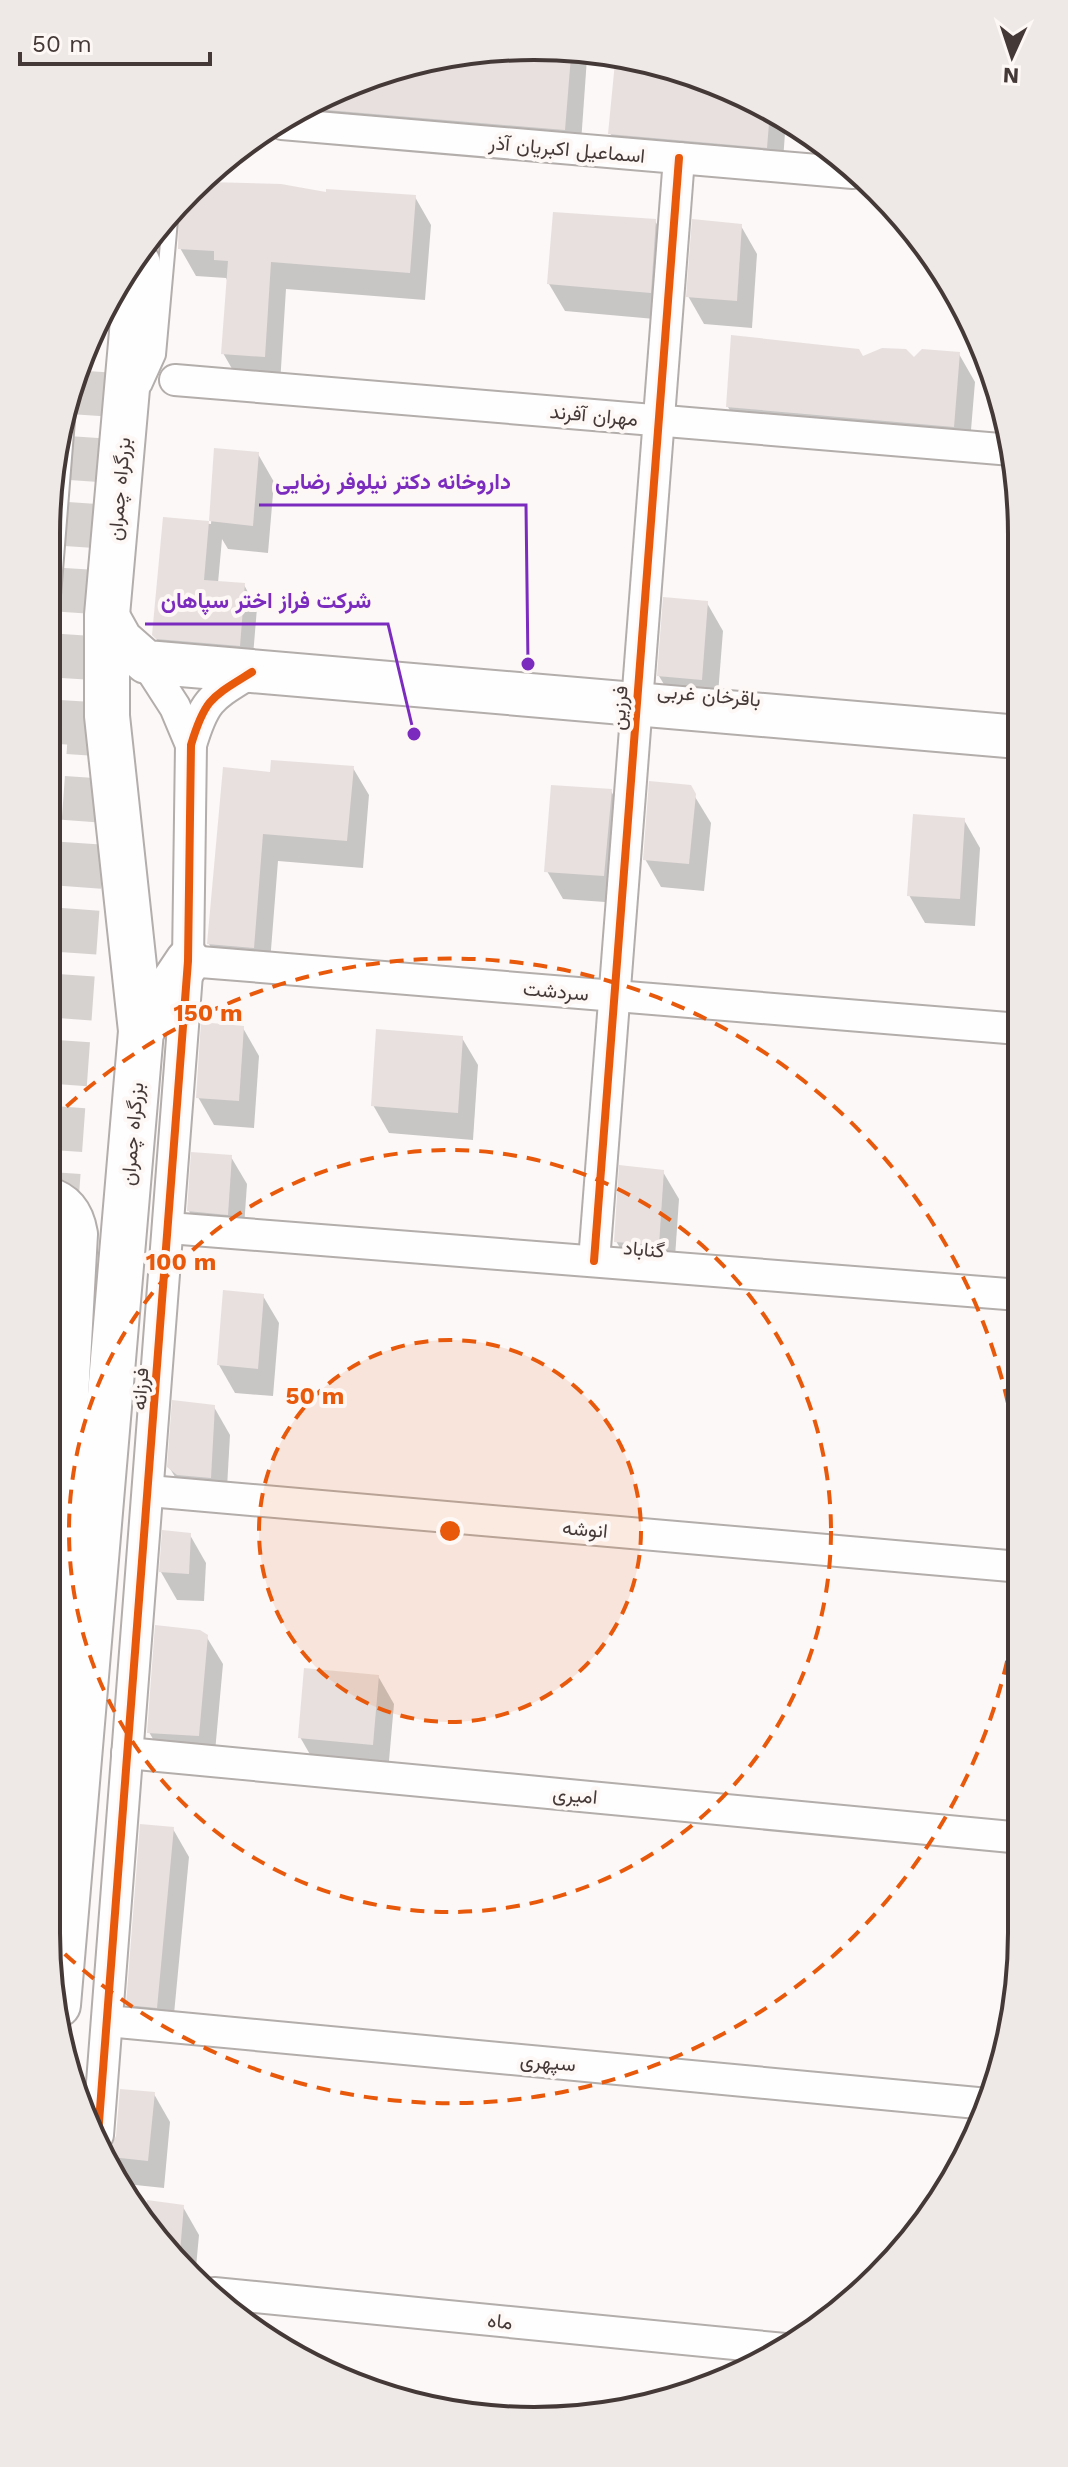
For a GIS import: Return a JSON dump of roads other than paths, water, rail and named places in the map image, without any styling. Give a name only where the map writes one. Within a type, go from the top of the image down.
[{"type":"highway","name":"بزرگراه چمران","points":[[61,1967],[141,1031],[107,716],[107,615],[137,276]]},
{"type":"highway","points":[[141,1031],[188,961]]},
{"type":"highway","points":[[60,1206],[69,1215],[75,1234],[60,1506]]},
{"type":"main road","points":[[107,615],[121,640],[146,662]]},
{"type":"main road","name":"باقرخان غربی","points":[[146,662],[1008,736]]},
{"type":"street","name":"اسماعیل اکبریان آذر","points":[[295,125],[840,172]]},
{"type":"street","name":"فرزین","points":[[594,1261],[679,158]]},
{"type":"street","name":"مهران آفرند","points":[[175,380],[1000,449]]},
{"type":"street","points":[[146,662],[175,707],[191,745]]},
{"type":"street","name":"فرزانه","points":[[99,2121],[188,961],[191,745],[200,714],[211,699],[252,672]]},
{"type":"street","name":"سردشت","points":[[188,961],[1008,1028]]},
{"type":"street","name":"گناباد","points":[[169,1228],[1008,1294]]},
{"type":"street","name":"انوشه","points":[[149,1491],[1008,1566]]},
{"type":"street","name":"امیری","points":[[127,1753],[1008,1837]]},
{"type":"street","name":"سپهری","points":[[107,2021],[976,2103]]},
{"type":"street","name":"ماه","points":[[227,2294],[764,2347]]},
{"type":"lane","points":[[124,426],[158,355],[169,232]]},
{"type":"tunnel","points":[[60,729],[83,389]]},
{"type":"tunnel","points":[[60,1153],[93,692]]},
{"type":"place","name":"داروخانه دکتر نیلوفر رضایی","points":[[528,664]]},
{"type":"place","name":"شرکت فراز اختر سپاهان","points":[[414,734]]}]
